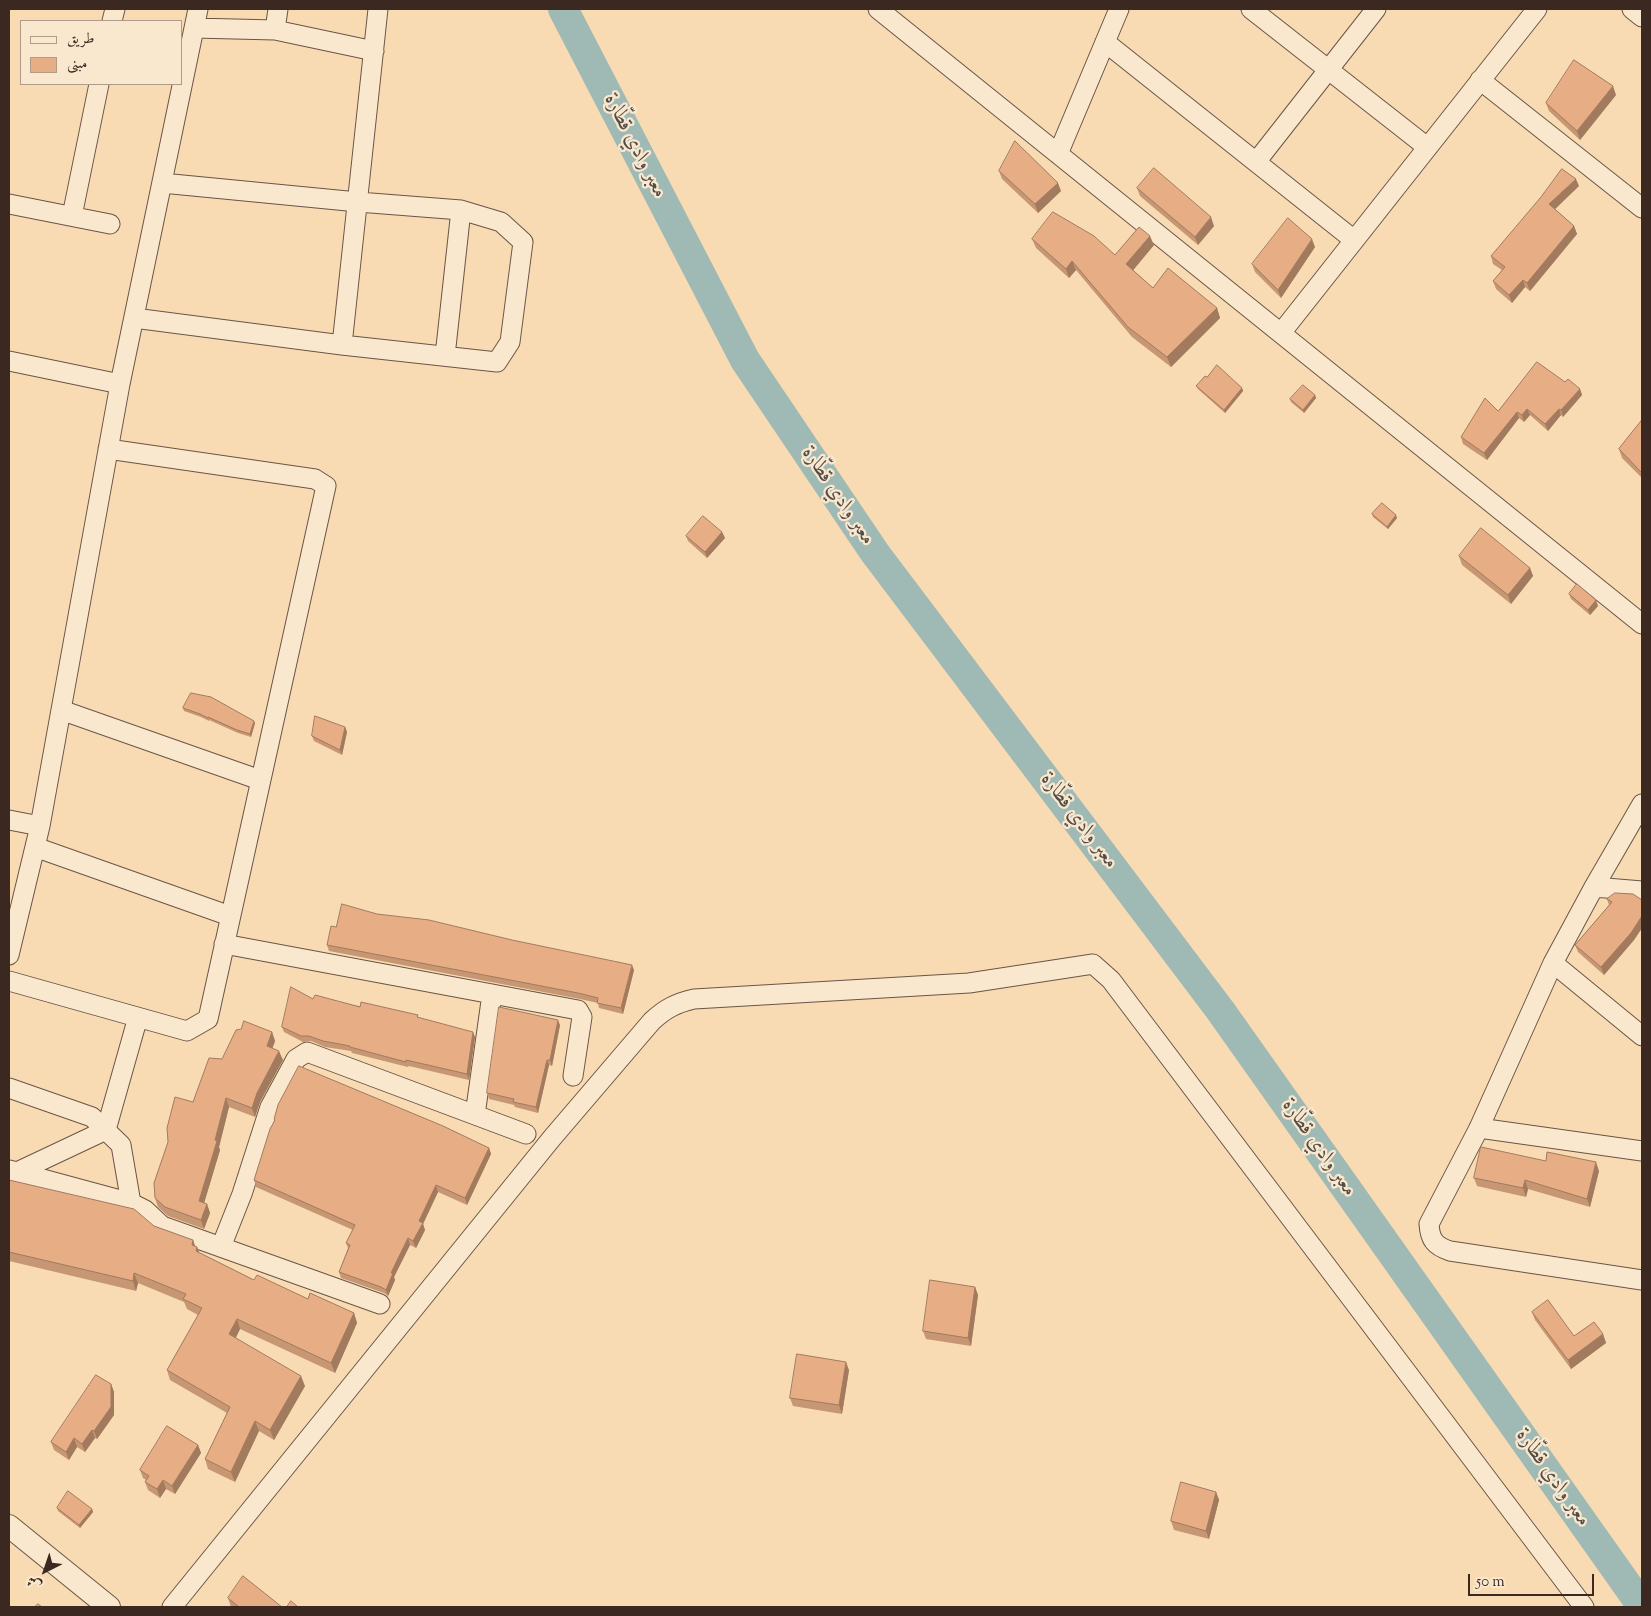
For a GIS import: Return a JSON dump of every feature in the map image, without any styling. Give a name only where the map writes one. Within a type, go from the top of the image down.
[{"type":"street","points":[[9,955],[40,826],[120,384],[198,9]]},
{"type":"street","points":[[275,30],[278,9]]},
{"type":"street","points":[[342,345],[378,9]]},
{"type":"street","points":[[878,9],[1642,624]]},
{"type":"street","points":[[1058,154],[1119,9]]},
{"type":"street","points":[[1251,9],[1427,147]]},
{"type":"street","points":[[1256,162],[1376,9]]},
{"type":"street","points":[[1281,333],[1536,9]]},
{"type":"street","points":[[1632,9],[1642,17]]},
{"type":"street","points":[[194,28],[275,30],[374,51]]},
{"type":"street","points":[[1105,42],[1354,240]]},
{"type":"street","points":[[1480,80],[1642,208]]},
{"type":"street","points":[[72,216],[99,85]]},
{"type":"street","points":[[134,318],[342,345],[497,362],[510,342],[523,242],[501,222],[461,210],[162,183]]},
{"type":"street","points":[[9,204],[110,224]]},
{"type":"street","points":[[445,356],[461,210]]},
{"type":"street","points":[[9,361],[120,384]]},
{"type":"street","points":[[9,981],[187,1031],[208,1019],[326,486],[315,479],[108,449]]},
{"type":"street","points":[[61,710],[260,780]]},
{"type":"street","points":[[1642,804],[1553,963],[1479,1128],[1429,1224],[1433,1242],[1441,1248],[1450,1251],[1642,1280]]},
{"type":"street","points":[[9,820],[40,826]]},
{"type":"street","points":[[35,846],[230,916]]},
{"type":"street","points":[[1594,887],[1642,892]]},
{"type":"street","points":[[224,944],[578,1010],[582,1017],[573,1076]]},
{"type":"street","points":[[1553,963],[1642,1036]]},
{"type":"street","points":[[172,1607],[552,1138],[652,1021],[664,1010],[674,1004],[694,1000],[969,983],[1093,964],[1111,980],[1584,1607]]},
{"type":"street","points":[[475,1116],[492,994]]},
{"type":"street","points":[[106,1130],[138,1017]]},
{"type":"street","points":[[221,1247],[242,1194],[270,1107],[296,1059],[307,1052],[526,1134]]},
{"type":"street","points":[[9,1088],[92,1117],[106,1130],[121,1145],[131,1203]]},
{"type":"street","points":[[1479,1128],[1642,1151]]},
{"type":"street","points":[[13,1171],[106,1130]]},
{"type":"street","points":[[13,1171],[131,1203],[145,1210],[162,1226],[380,1304]]},
{"type":"street","points":[[9,1526],[109,1607]]},
{"type":"building","points":[[1574,60],[1613,86],[1577,131],[1546,103]]},
{"type":"building","points":[[1015,141],[1058,183],[1035,204],[999,171]]},
{"type":"building","points":[[1154,168],[1211,217],[1195,237],[1137,188]]},
{"type":"building","points":[[1562,169],[1576,179],[1549,204],[1574,226],[1527,283],[1523,280],[1509,295],[1493,281],[1505,267],[1491,256]]},
{"type":"building","points":[[1053,212],[1094,236],[1115,255],[1139,227],[1150,236],[1126,264],[1153,288],[1168,268],[1217,308],[1167,357],[1128,327],[1072,261],[1066,269],[1032,239]]},
{"type":"building","points":[[1288,218],[1312,239],[1278,290],[1252,264]]},
{"type":"building","points":[[1537,362],[1565,382],[1568,379],[1580,389],[1561,410],[1559,409],[1545,424],[1527,409],[1522,415],[1517,412],[1484,453],[1461,437],[1485,398],[1498,411]]},
{"type":"building","points":[[1217,365],[1242,388],[1224,410],[1196,386]]},
{"type":"building","points":[[1303,385],[1315,395],[1303,410],[1290,399]]},
{"type":"building","points":[[1642,420],[1642,473],[1619,449]]},
{"type":"building","points":[[1382,503],[1396,515],[1387,527],[1372,514]]},
{"type":"building","points":[[703,516],[722,532],[705,552],[686,536]]},
{"type":"building","points":[[1481,528],[1530,568],[1508,595],[1459,556]]},
{"type":"building","points":[[1577,584],[1596,600],[1588,610],[1569,594]]},
{"type":"building","points":[[191,693],[211,697],[254,721],[250,734],[183,708]]},
{"type":"building","points":[[315,716],[345,727],[340,750],[312,736]]},
{"type":"building","points":[[1615,893],[1633,894],[1642,900],[1642,916],[1631,933],[1601,967],[1575,945],[1612,902],[1607,899]]},
{"type":"building","points":[[342,904],[377,914],[429,920],[512,940],[632,965],[621,1008],[597,1003],[598,998],[578,993],[327,945],[331,926],[336,927]]},
{"type":"building","points":[[291,987],[313,999],[315,995],[360,1007],[361,1002],[418,1015],[417,1017],[473,1032],[467,1074],[406,1060],[406,1062],[350,1046],[323,1041],[309,1036],[301,1036],[282,1027]]},
{"type":"building","points":[[499,1007],[558,1020],[550,1060],[547,1060],[536,1107],[513,1102],[514,1099],[487,1093]]},
{"type":"building","points":[[244,1021],[272,1032],[267,1046],[279,1051],[257,1093],[252,1108],[226,1098],[215,1140],[217,1141],[199,1201],[207,1204],[201,1220],[165,1207],[155,1198],[154,1183],[168,1142],[167,1128],[175,1097],[193,1102],[209,1058],[222,1059],[236,1030],[241,1029]]},
{"type":"building","points":[[299,1066],[443,1126],[489,1148],[465,1198],[436,1185],[419,1221],[423,1223],[413,1241],[408,1238],[391,1273],[393,1273],[386,1290],[339,1272],[350,1245],[346,1243],[355,1225],[254,1180],[270,1129],[275,1120],[278,1105]]},
{"type":"building","points":[[1481,1147],[1546,1161],[1547,1152],[1596,1162],[1587,1199],[1525,1180],[1523,1188],[1474,1178]]},
{"type":"building","points":[[9,1180],[134,1209],[154,1226],[193,1240],[192,1245],[197,1247],[196,1251],[254,1280],[257,1275],[308,1299],[310,1293],[354,1313],[331,1363],[237,1319],[229,1334],[301,1376],[270,1430],[255,1421],[231,1472],[205,1459],[230,1407],[167,1370],[202,1308],[183,1299],[186,1294],[134,1273],[133,1281],[9,1252]]},
{"type":"building","points":[[930,1280],[975,1287],[968,1338],[923,1331]]},
{"type":"building","points":[[1548,1300],[1574,1336],[1594,1322],[1603,1334],[1568,1360],[1532,1312]]},
{"type":"building","points":[[797,1354],[846,1362],[839,1405],[790,1398]]},
{"type":"building","points":[[96,1375],[111,1384],[111,1407],[82,1444],[74,1438],[66,1452],[51,1442]]},
{"type":"building","points":[[167,1426],[198,1445],[172,1486],[163,1480],[157,1489],[145,1482],[149,1476],[140,1470]]},
{"type":"building","points":[[1181,1482],[1216,1492],[1206,1531],[1171,1521]]},
{"type":"building","points":[[68,1491],[92,1509],[79,1525],[57,1508]]},
{"type":"building","points":[[243,1576],[282,1607],[239,1607],[228,1598]]},
{"type":"building","points":[[291,1601],[298,1607],[287,1607]]},
{"type":"waterway","name":"معبر وادي قطّارة","points":[[563,9],[745,360],[875,553],[1220,1010],[1642,1606]]}]
